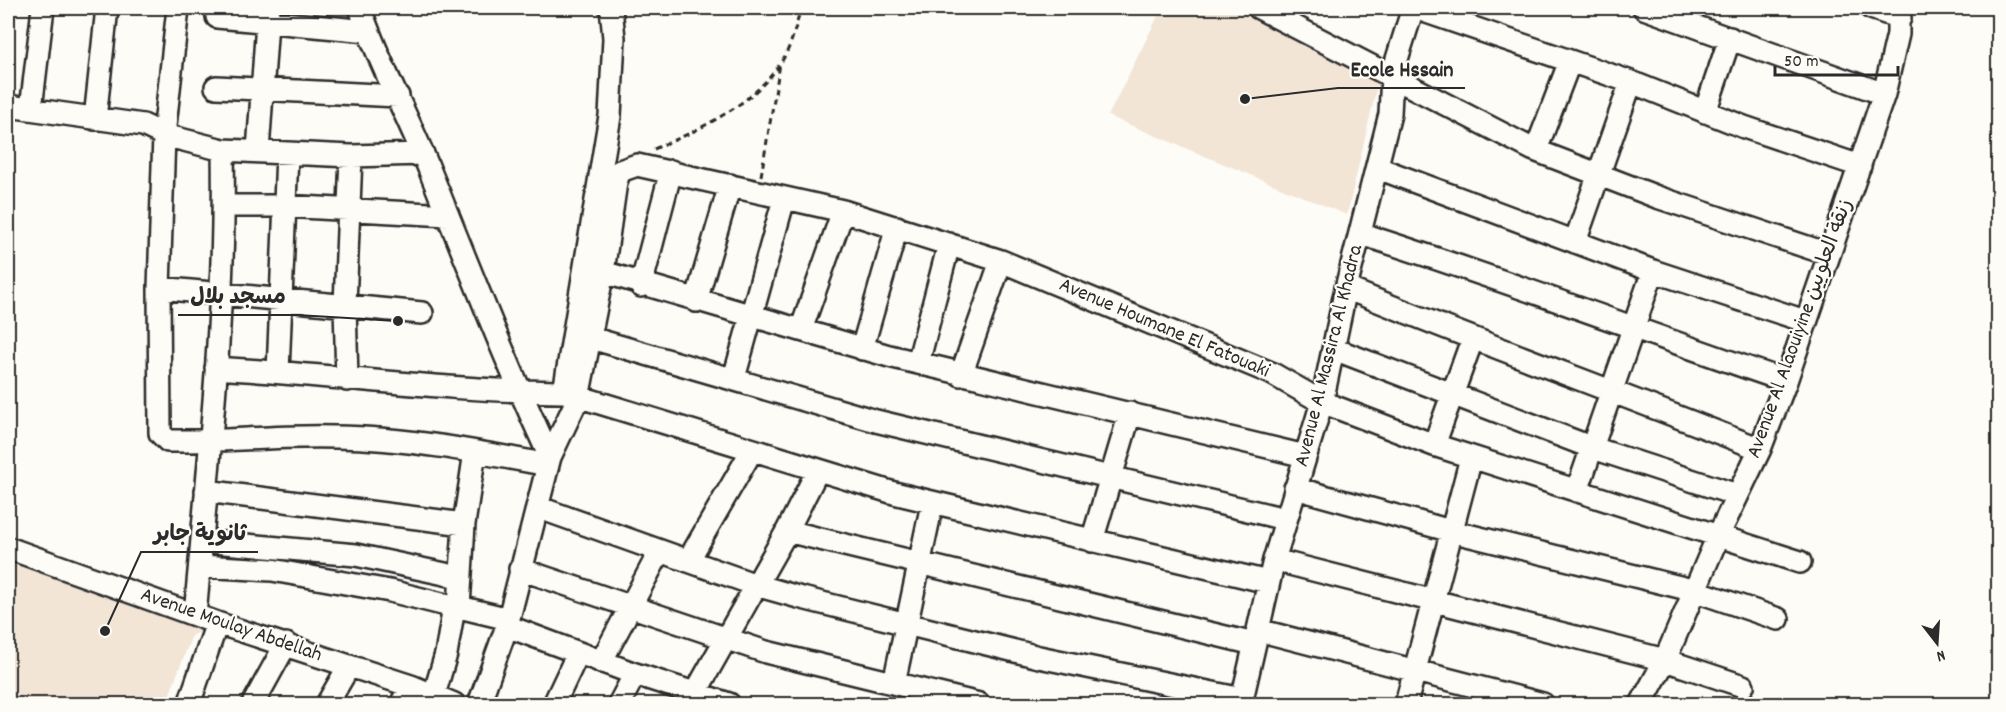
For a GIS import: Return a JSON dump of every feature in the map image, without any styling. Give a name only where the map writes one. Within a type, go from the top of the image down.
[{"type":"street","points":[[32,109],[43,8]]},
{"type":"street","points":[[95,119],[107,8]]},
{"type":"street","points":[[178,8],[164,135],[159,288],[160,433],[168,441],[210,442],[339,437],[549,461]]},
{"type":"street","points":[[360,8],[423,154],[549,461]]},
{"type":"street","points":[[571,395],[610,116],[614,38],[611,8]]},
{"type":"street","points":[[1259,8],[1536,150],[1599,176],[1828,254]]},
{"type":"street","points":[[1414,8],[1631,82],[1705,112],[1860,166]]},
{"type":"street","name":"Avenue Al Massira Al Khadra","points":[[1241,702],[1268,582],[1285,519],[1322,402],[1346,288],[1390,114],[1392,75],[1414,8]]},
{"type":"street","points":[[1644,8],[1884,94]]},
{"type":"street","points":[[1871,8],[1899,13]]},
{"type":"street","name":"Avenue Al Alaouiyine زنقة العلويين","points":[[1641,705],[1665,660],[1718,536],[1760,449],[1786,381],[1884,94],[1899,13]]},
{"type":"street","points":[[217,16],[267,15],[368,31]]},
{"type":"street","points":[[258,151],[267,15]]},
{"type":"street","points":[[1705,112],[1730,38]]},
{"type":"street","points":[[1536,150],[1570,61]]},
{"type":"street","points":[[1575,242],[1631,82]]},
{"type":"street","points":[[216,87],[398,96]]},
{"type":"street","points":[[8,106],[143,125],[164,135],[223,150],[351,156],[423,154]]},
{"type":"street","points":[[195,615],[216,368],[224,206],[223,150]]},
{"type":"street","points":[[278,372],[283,206],[287,154]]},
{"type":"street","points":[[347,380],[345,305],[351,156]]},
{"type":"street","points":[[479,705],[508,622],[549,461],[591,338],[603,273],[614,190],[620,171],[637,165]]},
{"type":"street","name":"Avenue Houmane El Fatouaki","points":[[637,165],[843,211],[1001,261],[1271,374],[1322,402],[1434,445],[1800,562]]},
{"type":"street","points":[[1378,168],[1653,271],[1806,321]]},
{"type":"street","points":[[641,286],[671,171]]},
{"type":"street","points":[[696,301],[730,185]]},
{"type":"street","points":[[734,378],[784,199]]},
{"type":"street","points":[[224,206],[283,206],[448,214]]},
{"type":"street","points":[[801,330],[843,211]]},
{"type":"street","points":[[862,349],[897,227]]},
{"type":"street","points":[[1361,234],[1448,262],[1786,381]]},
{"type":"street","points":[[918,363],[949,244]]},
{"type":"street","points":[[961,375],[1001,261]]},
{"type":"street","points":[[1577,491],[1653,271]]},
{"type":"street","points":[[603,273],[862,349],[961,375],[1305,456]]},
{"type":"street","points":[[159,288],[422,313]]},
{"type":"street","points":[[1346,288],[1472,340],[1612,390],[1760,449]]},
{"type":"street","points":[[591,338],[888,424],[1285,519]]},
{"type":"street","points":[[1434,445],[1472,340]]},
{"type":"street","points":[[1334,349],[1593,448],[1737,495]]},
{"type":"street","points":[[216,368],[347,380],[571,395],[656,420],[751,452],[933,504],[1268,582]]},
{"type":"street","points":[[1092,541],[1130,413]]},
{"type":"street","points":[[434,695],[457,607],[464,524],[475,452]]},
{"type":"street","points":[[688,561],[751,452]]},
{"type":"street","points":[[1406,705],[1471,458]]},
{"type":"street","points":[[692,700],[787,531],[818,470]]},
{"type":"street","points":[[1295,488],[1451,531],[1695,591],[1778,619]]},
{"type":"street","points":[[206,491],[464,524]]},
{"type":"street","points":[[903,692],[907,625],[933,504]]},
{"type":"street","points":[[537,507],[756,585],[907,625],[1241,702]]},
{"type":"street","points":[[787,531],[1134,613],[1415,670],[1543,705]]},
{"type":"street","points":[[202,542],[356,555],[459,578]]},
{"type":"street","name":"Avenue Moulay Abdellah","points":[[8,548],[217,623],[411,686],[454,705]]},
{"type":"street","points":[[601,662],[660,551]]},
{"type":"street","points":[[1274,560],[1665,660],[1743,686]]},
{"type":"street","points":[[200,566],[272,570],[390,591],[457,607],[508,622],[692,700],[729,705]]},
{"type":"street","points":[[520,569],[630,605],[725,640],[903,692],[979,705]]},
{"type":"street","points":[[189,705],[217,623]]},
{"type":"street","points":[[253,705],[286,644]]},
{"type":"street","points":[[554,705],[578,653]]},
{"type":"street","points":[[327,705],[349,666]]},
{"type":"street","points":[[619,705],[635,674]]},
{"type":"street","points":[[401,705],[411,686]]},
{"type":"path","points":[[758,192],[780,64],[795,32],[801,8]]},
{"type":"path","points":[[637,165],[647,152],[724,115],[754,92],[780,64]]},
{"type":"shaded area","points":[[1162,8],[1244,8],[1378,82],[1347,215],[1108,116]]},
{"type":"shaded area","points":[[8,554],[213,628],[192,635],[166,704],[8,704]]},
{"type":"place","name":"Ecole Hssain","points":[[1245,99]]},
{"type":"place","name":"مسجد بلال","points":[[398,321]]},
{"type":"place","name":"ثانوية جابر","points":[[105,631]]}]
